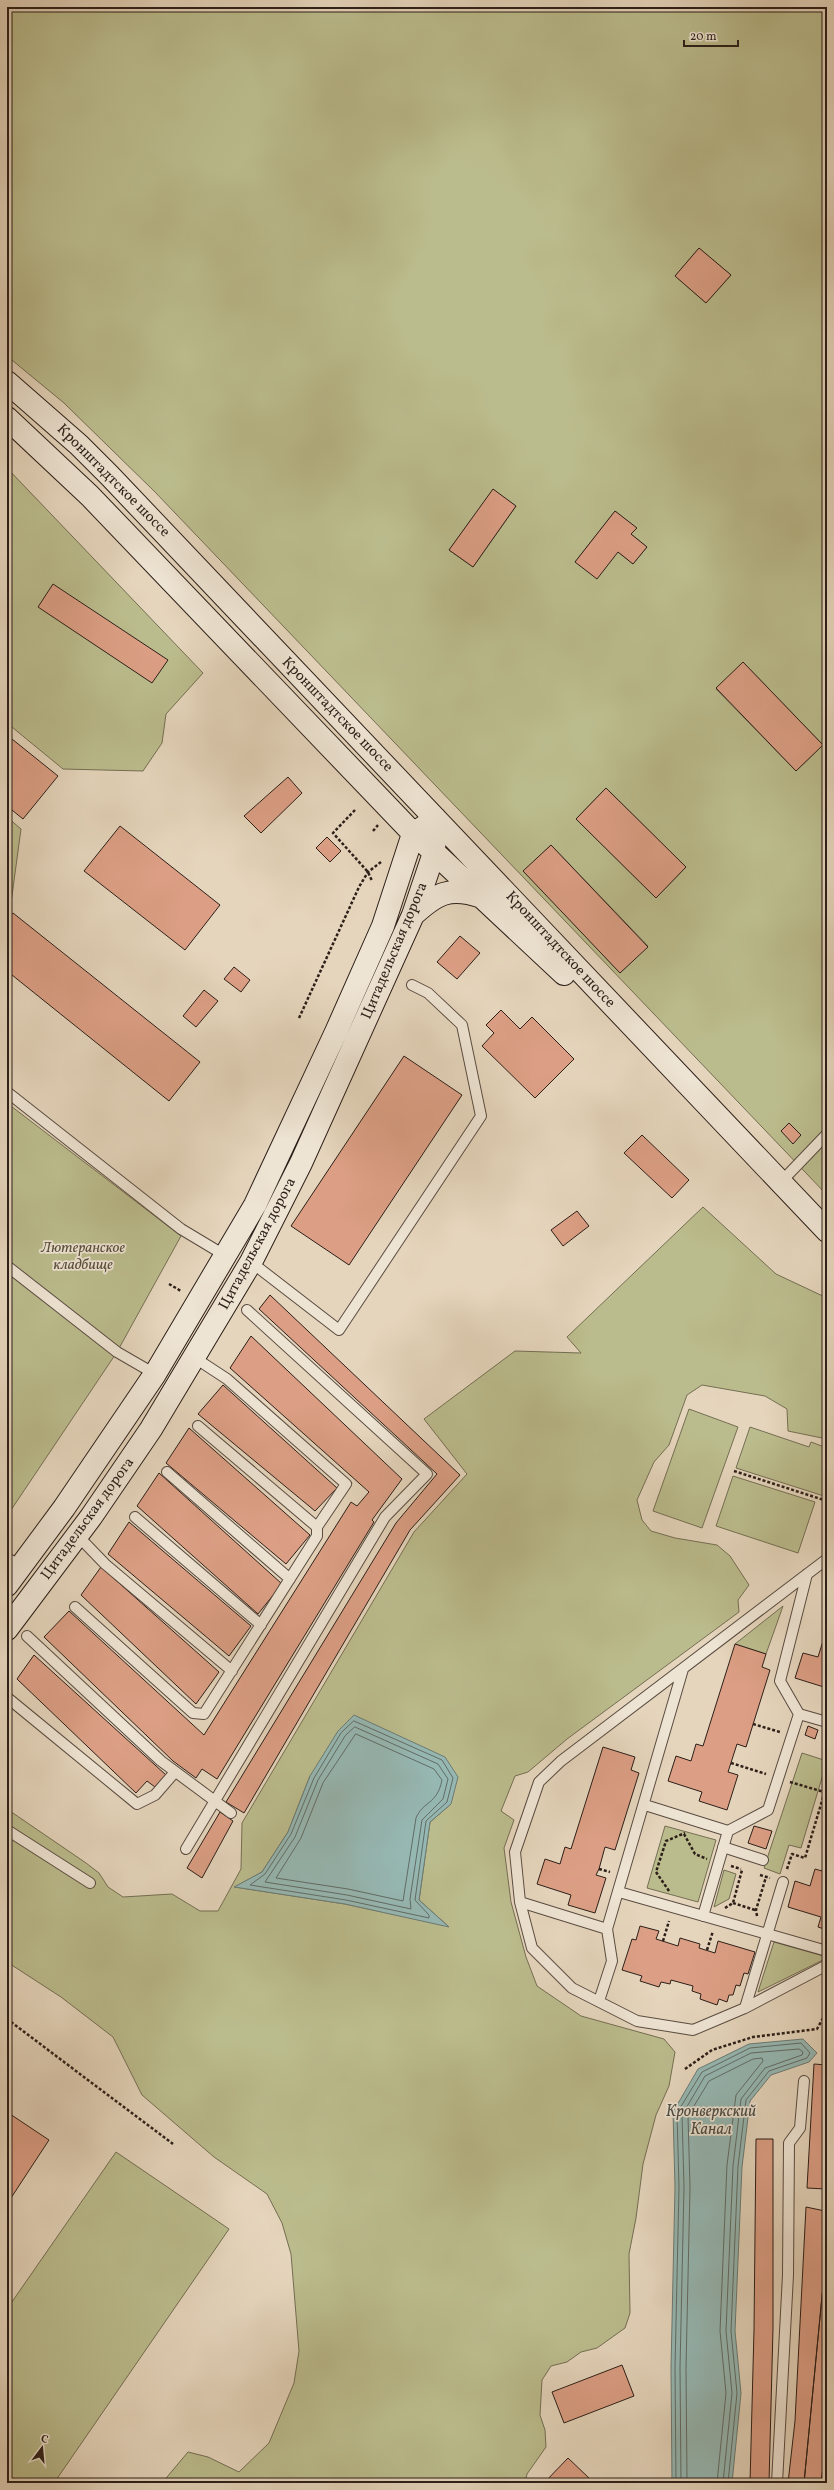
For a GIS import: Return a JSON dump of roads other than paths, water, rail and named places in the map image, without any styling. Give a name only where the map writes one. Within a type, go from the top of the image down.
[{"type":"main road","name":"Кронштадтское шоссе","points":[[7,382],[79,445],[110,476],[659,1056],[827,1231]]},
{"type":"main road","name":"Кронштадтское шоссе","points":[[7,418],[90,496],[414,834],[589,997],[659,1056]]},
{"type":"main road","points":[[414,834],[435,818]]},
{"type":"main road","name":"Цитадельская дорога","points":[[17,1633],[78,1536],[151,1429],[195,1358],[251,1262],[304,1156],[413,915],[434,853],[435,818]]},
{"type":"main road","name":"Цитадельская дорога","points":[[7,1585],[14,1562],[86,1476],[155,1374],[255,1205],[336,1032],[383,926],[414,834]]},
{"type":"main road","points":[[413,915],[431,899],[446,892],[467,892],[482,897]]},
{"type":"lane","points":[[251,1262],[340,1330],[481,1116],[462,1025],[428,993],[412,985]]},
{"type":"lane","points":[[7,1092],[181,1228],[226,1256]]},
{"type":"lane","points":[[780,1183],[827,1134]]},
{"type":"lane","points":[[7,1266],[116,1352],[155,1374]]},
{"type":"lane","points":[[186,1849],[385,1517],[428,1474],[247,1310]]},
{"type":"lane","points":[[75,1607],[193,1713],[204,1714],[317,1536],[317,1528],[346,1484],[227,1379],[195,1358]]},
{"type":"lane","points":[[198,1426],[317,1528]]},
{"type":"lane","points":[[167,1472],[290,1579]]},
{"type":"lane","points":[[135,1517],[260,1625]]},
{"type":"lane","points":[[78,1536],[105,1564],[232,1671]]},
{"type":"lane","points":[[826,1554],[807,1574],[561,1761],[539,1782],[515,1852],[520,1902],[532,1948],[572,1988],[637,2021],[693,2030],[745,2008],[827,1966]]},
{"type":"lane","points":[[807,1574],[780,1681],[799,1714],[827,1722]]},
{"type":"lane","points":[[17,1633],[175,1772],[231,1813]]},
{"type":"lane","points":[[599,2001],[612,1961],[607,1929],[645,1805],[683,1669]]},
{"type":"lane","points":[[9,1699],[137,1804],[155,1794],[175,1772]]},
{"type":"lane","points":[[645,1805],[728,1831],[768,1810],[799,1714]]},
{"type":"lane","points":[[7,1830],[90,1883]]},
{"type":"lane","points":[[706,1916],[728,1831]]},
{"type":"lane","points":[[723,1847],[763,1860]]},
{"type":"lane","points":[[745,2008],[764,1933],[783,1882]]},
{"type":"lane","points":[[619,1892],[827,1951]]},
{"type":"lane","points":[[520,1902],[607,1929]]},
{"type":"lane","points":[[777,2483],[788,2276],[789,2143],[800,2128],[804,2081]]},
{"type":"water","points":[[354,1715],[445,1757],[458,1777],[451,1804],[430,1822],[419,1900],[449,1927],[345,1904],[234,1887],[262,1872],[288,1832],[310,1776],[338,1731]]},
{"type":"water","name":"Кронверкский Канал","points":[[803,2039],[817,2053],[809,2062],[771,2075],[750,2101],[742,2167],[735,2331],[741,2393],[732,2483],[672,2483],[671,2368],[675,2187],[673,2112],[698,2069],[749,2044]]},
{"type":"park label","name":"Лютеранское кладбище","points":[[83,1256]]}]
